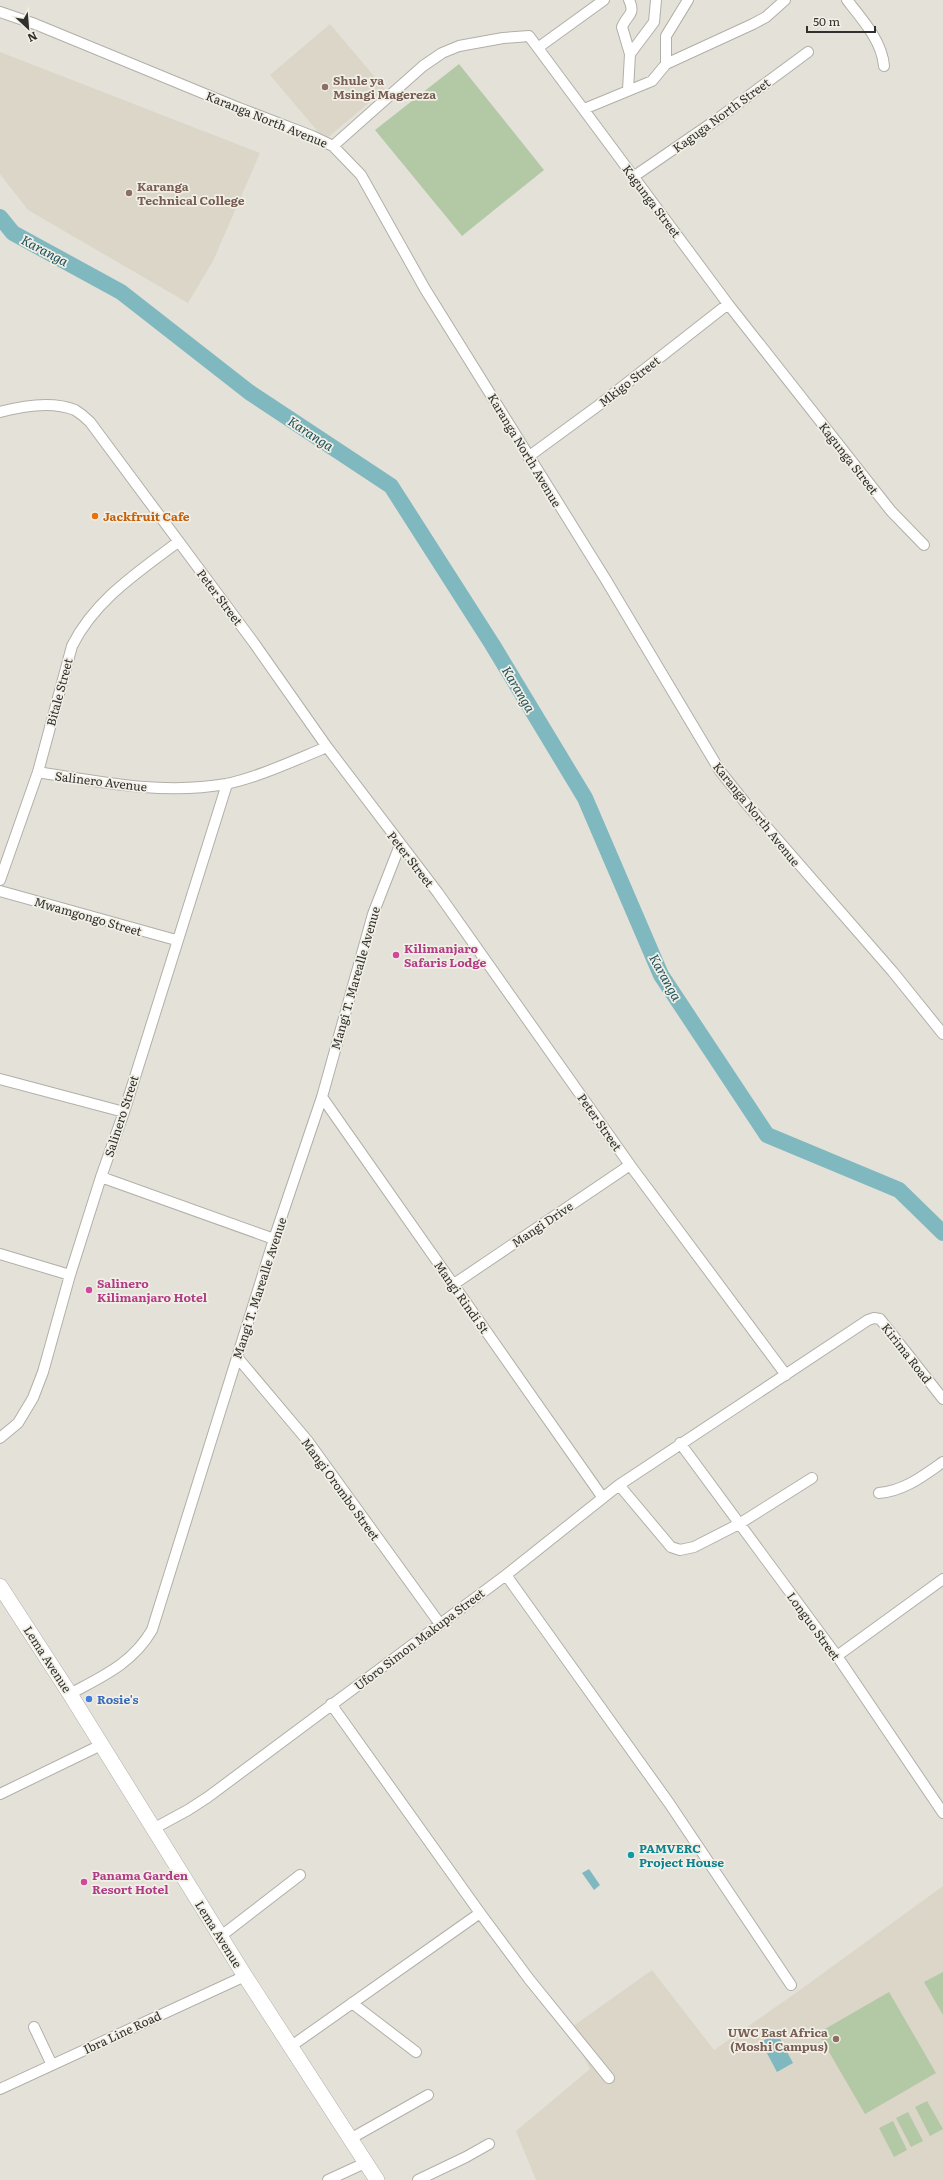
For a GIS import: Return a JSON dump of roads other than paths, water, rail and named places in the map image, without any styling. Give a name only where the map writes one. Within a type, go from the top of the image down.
[{"type":"main road","name":"Lema Avenue","points":[[0,1586],[70,1694],[100,1745],[245,1976],[377,2180]]},
{"type":"street","points":[[538,47],[604,0]]},
{"type":"street","points":[[628,0],[632,8],[632,12],[622,27],[630,54],[628,90]]},
{"type":"street","points":[[630,54],[654,22],[656,0]]},
{"type":"street","points":[[666,64],[666,36],[688,0]]},
{"type":"street","points":[[584,109],[652,81],[666,64],[753,24],[766,17],[785,0]]},
{"type":"street","points":[[847,0],[878,42],[884,58],[884,66]]},
{"type":"street","name":"Karanga North Avenue","points":[[0,12],[35,24],[239,108],[312,136],[333,146],[361,175],[425,289],[479,374],[528,457],[606,580],[720,771],[744,802],[893,972],[943,1034]]},
{"type":"street","name":"Kagunga Street","points":[[333,146],[423,66],[442,53],[460,46],[515,36],[529,36],[728,304],[886,505],[924,545]]},
{"type":"street","name":"Kaguga North Street","points":[[633,177],[716,120],[808,52]]},
{"type":"street","name":"Mkigo Street","points":[[528,457],[599,405],[728,304]]},
{"type":"street","name":"Peter Street","points":[[0,412],[13,408],[52,405],[76,410],[90,422],[254,643],[326,747],[438,893],[630,1164],[786,1375]]},
{"type":"street","name":"Bitale Street","points":[[0,880],[38,772],[68,661],[82,627],[107,598],[178,542]]},
{"type":"street","name":"Salinero Avenue","points":[[38,772],[120,785],[175,788],[226,784],[276,767],[326,747]]},
{"type":"street","name":"Salinero Street","points":[[0,1438],[18,1423],[36,1392],[43,1372],[70,1275],[100,1177],[124,1112],[176,940],[226,784]]},
{"type":"street","name":"Mangi T. Marealle Avenue","points":[[70,1694],[129,1660],[152,1630],[274,1239],[322,1097],[373,914],[400,845]]},
{"type":"street","name":"Mwamgongo Street","points":[[0,891],[176,940]]},
{"type":"street","points":[[0,1079],[124,1112]]},
{"type":"street","name":"Mangi Rindi St","points":[[322,1097],[603,1498]]},
{"type":"street","name":"Mangi Drive","points":[[454,1284],[630,1164]]},
{"type":"street","points":[[100,1177],[274,1239]]},
{"type":"street","points":[[0,1254],[70,1275]]},
{"type":"street","name":"Kirima Road","points":[[680,1443],[868,1320],[874,1318],[880,1319],[943,1399]]},
{"type":"street","name":"Mangi Orombo Street","points":[[238,1357],[307,1440],[440,1624]]},
{"type":"street","name":"Uforo Simon Makupa Street","points":[[153,1829],[208,1797],[506,1575],[619,1485],[680,1443]]},
{"type":"street","name":"Longuo Street","points":[[680,1443],[837,1656],[943,1813]]},
{"type":"street","points":[[879,1493],[890,1492],[903,1487],[943,1462]]},
{"type":"street","points":[[619,1485],[671,1547],[675,1549],[687,1550],[739,1524],[812,1478]]},
{"type":"street","points":[[506,1575],[669,1803],[791,1985]]},
{"type":"street","points":[[837,1656],[943,1579]]},
{"type":"street","points":[[331,1704],[480,1913],[529,1979],[609,2078]]},
{"type":"street","points":[[0,1794],[100,1745]]},
{"type":"street","points":[[221,1936],[300,1875]]},
{"type":"street","points":[[290,2046],[480,1913]]},
{"type":"street","name":"Ibra Line Road","points":[[0,2089],[245,1976]]},
{"type":"street","points":[[352,2003],[416,2052]]},
{"type":"street","points":[[34,2027],[52,2065]]},
{"type":"street","points":[[350,2139],[428,2095]]},
{"type":"street","points":[[418,2180],[489,2144]]},
{"type":"street","points":[[328,2180],[365,2163]]},
{"type":"water","points":[[589,1869],[600,1885],[594,1890],[582,1873]]},
{"type":"water","points":[[777,2033],[793,2063],[777,2072],[761,2042]]},
{"type":"waterway","name":"Karanga","points":[[0,217],[13,233],[121,292],[249,392],[391,486],[492,644],[585,798],[661,975],[767,1135],[899,1190],[943,1233]]},
{"type":"place","name":"Shule ya Msingi Magereza","points":[[325,87]]},
{"type":"place","name":"Karanga Technical College","points":[[129,193]]},
{"type":"place","name":"Jackfruit Cafe","points":[[95,516]]},
{"type":"place","name":"Kilimanjaro Safaris Lodge","points":[[396,955]]},
{"type":"place","name":"Salinero Kilimanjaro Hotel","points":[[89,1290]]},
{"type":"place","name":"Rosie's","points":[[89,1699]]},
{"type":"place","name":"PAMVERC Project House","points":[[631,1855]]},
{"type":"place","name":"Panama Garden Resort Hotel","points":[[84,1882]]},
{"type":"place","name":"UWC East Africa (Moshi Campus)","points":[[836,2039]]}]
